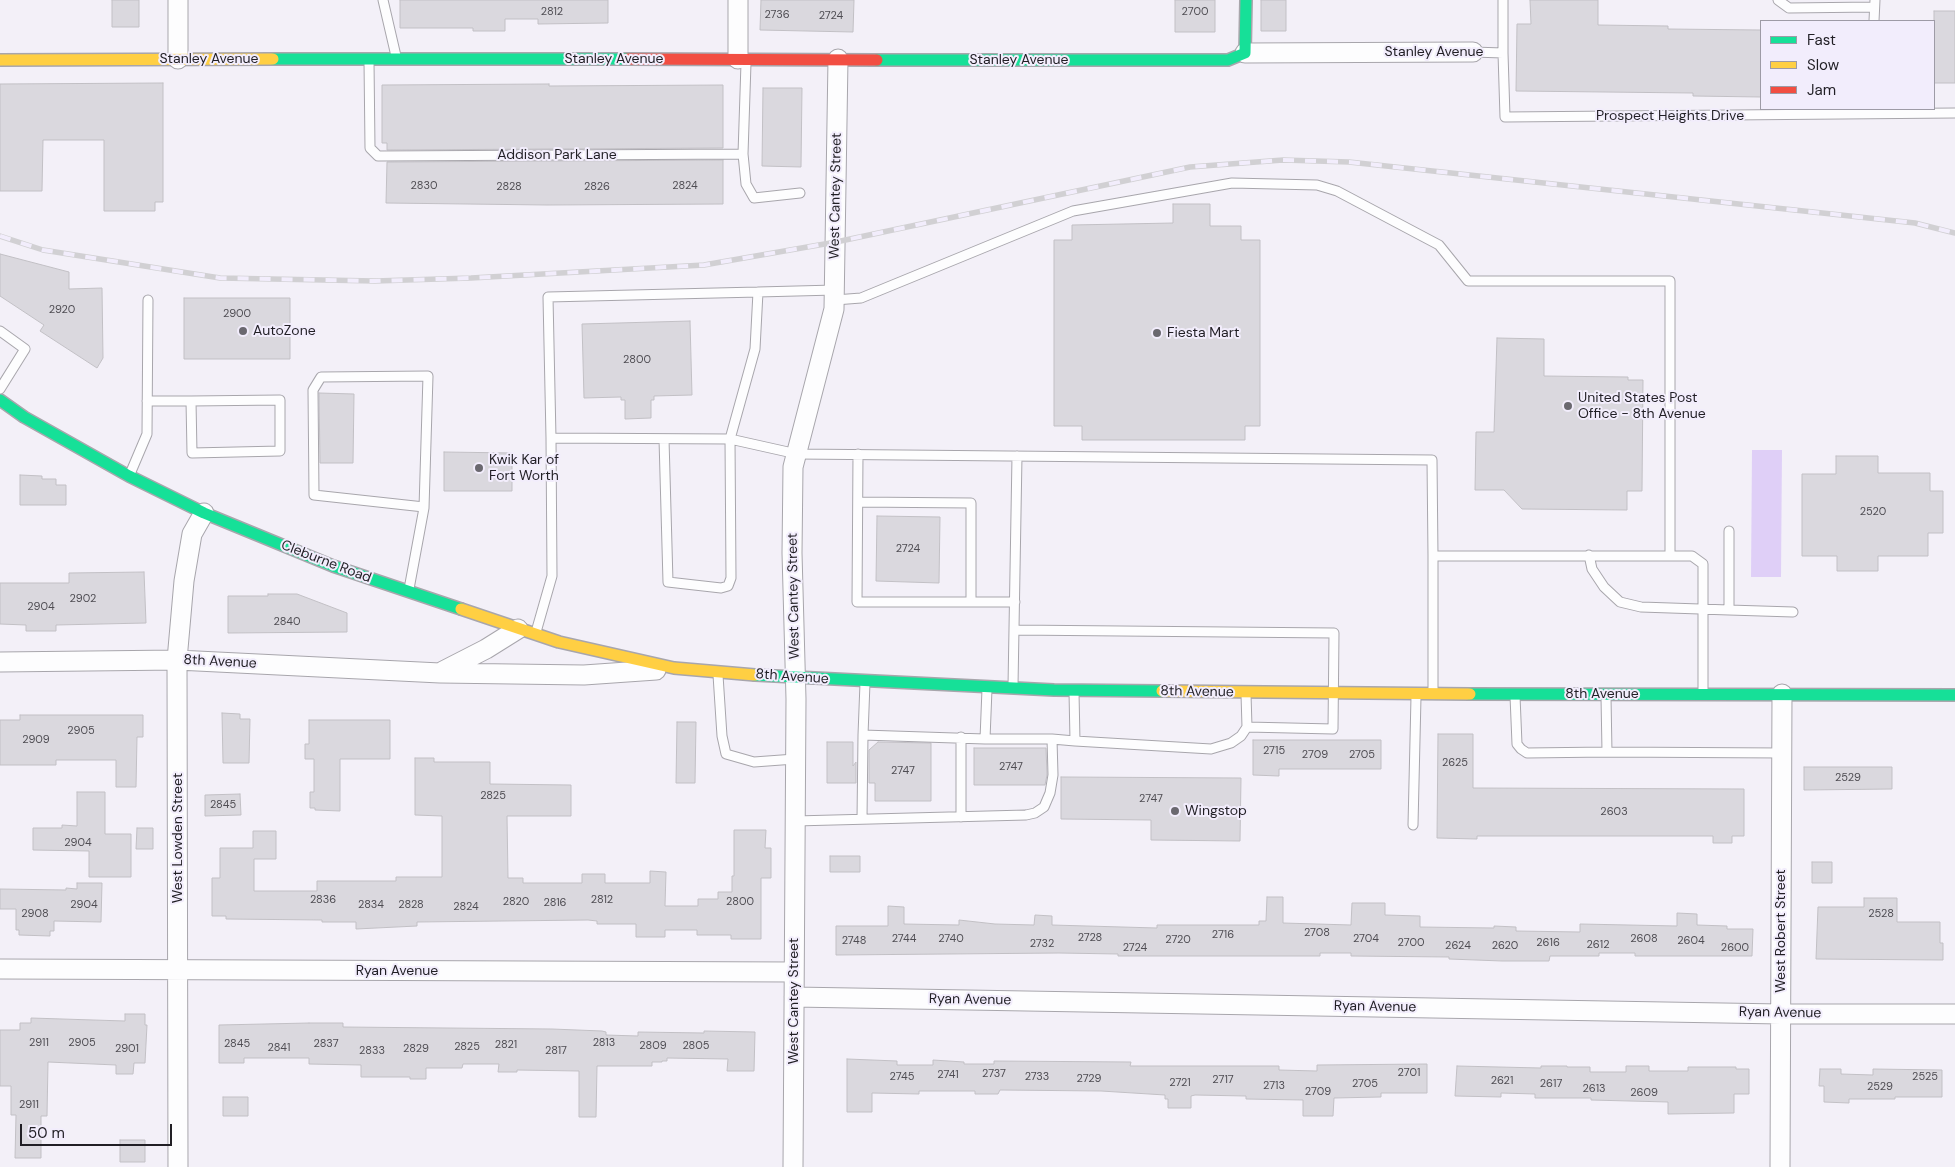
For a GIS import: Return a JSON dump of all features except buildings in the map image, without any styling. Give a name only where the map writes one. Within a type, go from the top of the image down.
[{"type":"main road","points":[[1237,56],[1246,0]]},
{"type":"main road","name":"Stanley Avenue","points":[[0,60],[178,58],[838,59],[1237,56]]},
{"type":"main road","name":"Cleburne Road","points":[[0,400],[33,422],[128,476],[204,513],[333,566],[559,642],[674,668]]},
{"type":"main road","name":"8th Avenue","points":[[674,668],[796,678],[1074,690],[1433,695],[1955,695]]},
{"type":"street","points":[[178,0],[178,58]]},
{"type":"street","points":[[738,0],[742,59]]},
{"type":"street","name":"Stanley Avenue","points":[[1237,56],[1473,52]]},
{"type":"street","name":"West Cantey Street","points":[[793,1167],[796,678],[792,553],[793,467],[834,309],[838,59]]},
{"type":"street","name":"West Lowden Street","points":[[178,1167],[177,660],[184,581],[192,534],[204,513]]},
{"type":"street","points":[[440,673],[486,649],[527,632]]},
{"type":"street","name":"8th Avenue","points":[[0,662],[177,660],[440,673],[584,675],[674,668]]},
{"type":"street","name":"West Robert Street","points":[[1780,1167],[1782,694]]},
{"type":"street","name":"Ryan Avenue","points":[[0,969],[794,972]]},
{"type":"street","name":"Ryan Avenue","points":[[794,997],[1781,1014],[1955,1014]]},
{"type":"lane","points":[[383,0],[396,59]]},
{"type":"lane","points":[[1503,0],[1503,52]]},
{"type":"lane","points":[[1778,0],[1789,8],[1874,3],[1874,20]]},
{"type":"lane","name":"Stanley Avenue","points":[[1473,52],[1503,52]]},
{"type":"lane","name":"Prospect Heights Drive","points":[[1503,52],[1505,117],[1873,111],[1955,113]]},
{"type":"lane","name":"Addison Park Lane","points":[[369,58],[370,148],[378,156],[743,154]]},
{"type":"lane","points":[[742,59],[743,154],[746,184],[754,198],[800,193]]},
{"type":"lane","points":[[527,632],[552,576],[548,297],[758,292],[860,298],[1073,211],[1232,183],[1316,185],[1337,191],[1439,245],[1468,281],[1670,281],[1670,556]]},
{"type":"lane","points":[[664,439],[668,582],[720,588],[728,586],[731,578],[730,439],[755,349],[758,292]]},
{"type":"lane","points":[[128,476],[147,434],[148,300]]},
{"type":"lane","points":[[0,331],[25,349],[0,389]]},
{"type":"lane","points":[[408,592],[424,507],[428,376],[322,377],[313,390],[314,495],[424,507]]},
{"type":"lane","points":[[148,401],[280,400],[280,451],[192,453],[191,401]]},
{"type":"lane","points":[[550,438],[730,439],[797,454],[1432,460],[1433,695]]},
{"type":"lane","points":[[858,454],[858,602],[1015,602]]},
{"type":"lane","points":[[1013,688],[1017,456]]},
{"type":"lane","points":[[858,502],[971,502],[971,602]]},
{"type":"lane","points":[[1729,531],[1729,610]]},
{"type":"lane","points":[[1589,555],[1592,569],[1604,587],[1620,602],[1641,607],[1794,612]]},
{"type":"lane","points":[[1433,556],[1692,556],[1703,564],[1703,694]]},
{"type":"lane","points":[[1015,630],[1334,633],[1333,729],[1247,727]]},
{"type":"lane","points":[[718,672],[722,736],[726,754],[754,762],[795,760]]},
{"type":"lane","points":[[862,819],[862,735],[865,681]]},
{"type":"lane","points":[[985,739],[987,686]]},
{"type":"lane","points":[[1074,690],[1075,741]]},
{"type":"lane","points":[[862,735],[1052,739],[1211,749],[1231,744],[1241,736],[1247,727],[1246,693]]},
{"type":"lane","points":[[1413,825],[1416,694]]},
{"type":"lane","points":[[1514,694],[1516,744],[1527,753],[1782,753]]},
{"type":"lane","points":[[1606,694],[1607,752]]},
{"type":"lane","points":[[961,737],[961,817]]},
{"type":"lane","points":[[795,821],[1026,815],[1035,813],[1044,807],[1050,793],[1053,776],[1052,739]]},
{"type":"shaded area","points":[[1752,450],[1782,450],[1781,577],[1751,577]]},
{"type":"railway","points":[[0,236],[43,250],[220,278],[375,281],[471,278],[704,265],[836,242],[1190,167],[1283,160],[1349,162],[1915,223],[1955,233]]},
{"type":"traffic: fast","points":[[877,60],[1228,60],[1245,53],[1246,0]]},
{"type":"traffic: fast","points":[[273,59],[627,59]]},
{"type":"traffic: fast","points":[[0,400],[24,417],[129,476],[204,513],[333,566],[461,609]]},
{"type":"traffic: fast","points":[[755,675],[1054,690],[1162,691]]},
{"type":"traffic: fast","points":[[1470,694],[1955,695]]},
{"type":"traffic: slow","points":[[0,60],[273,59]]},
{"type":"traffic: slow","points":[[461,609],[559,642],[674,668],[755,675]]},
{"type":"traffic: slow","points":[[1162,691],[1470,694]]},
{"type":"traffic: jam","points":[[627,59],[877,60]]},
{"type":"place","name":"AutoZone","points":[[243,331]]},
{"type":"place","name":"Fiesta Mart","points":[[1157,333]]},
{"type":"place","name":"United States Post Office - 8th Avenue","points":[[1568,406]]},
{"type":"place","name":"Kwik Kar of Fort Worth","points":[[479,468]]},
{"type":"place","name":"Wingstop","points":[[1175,811]]}]
